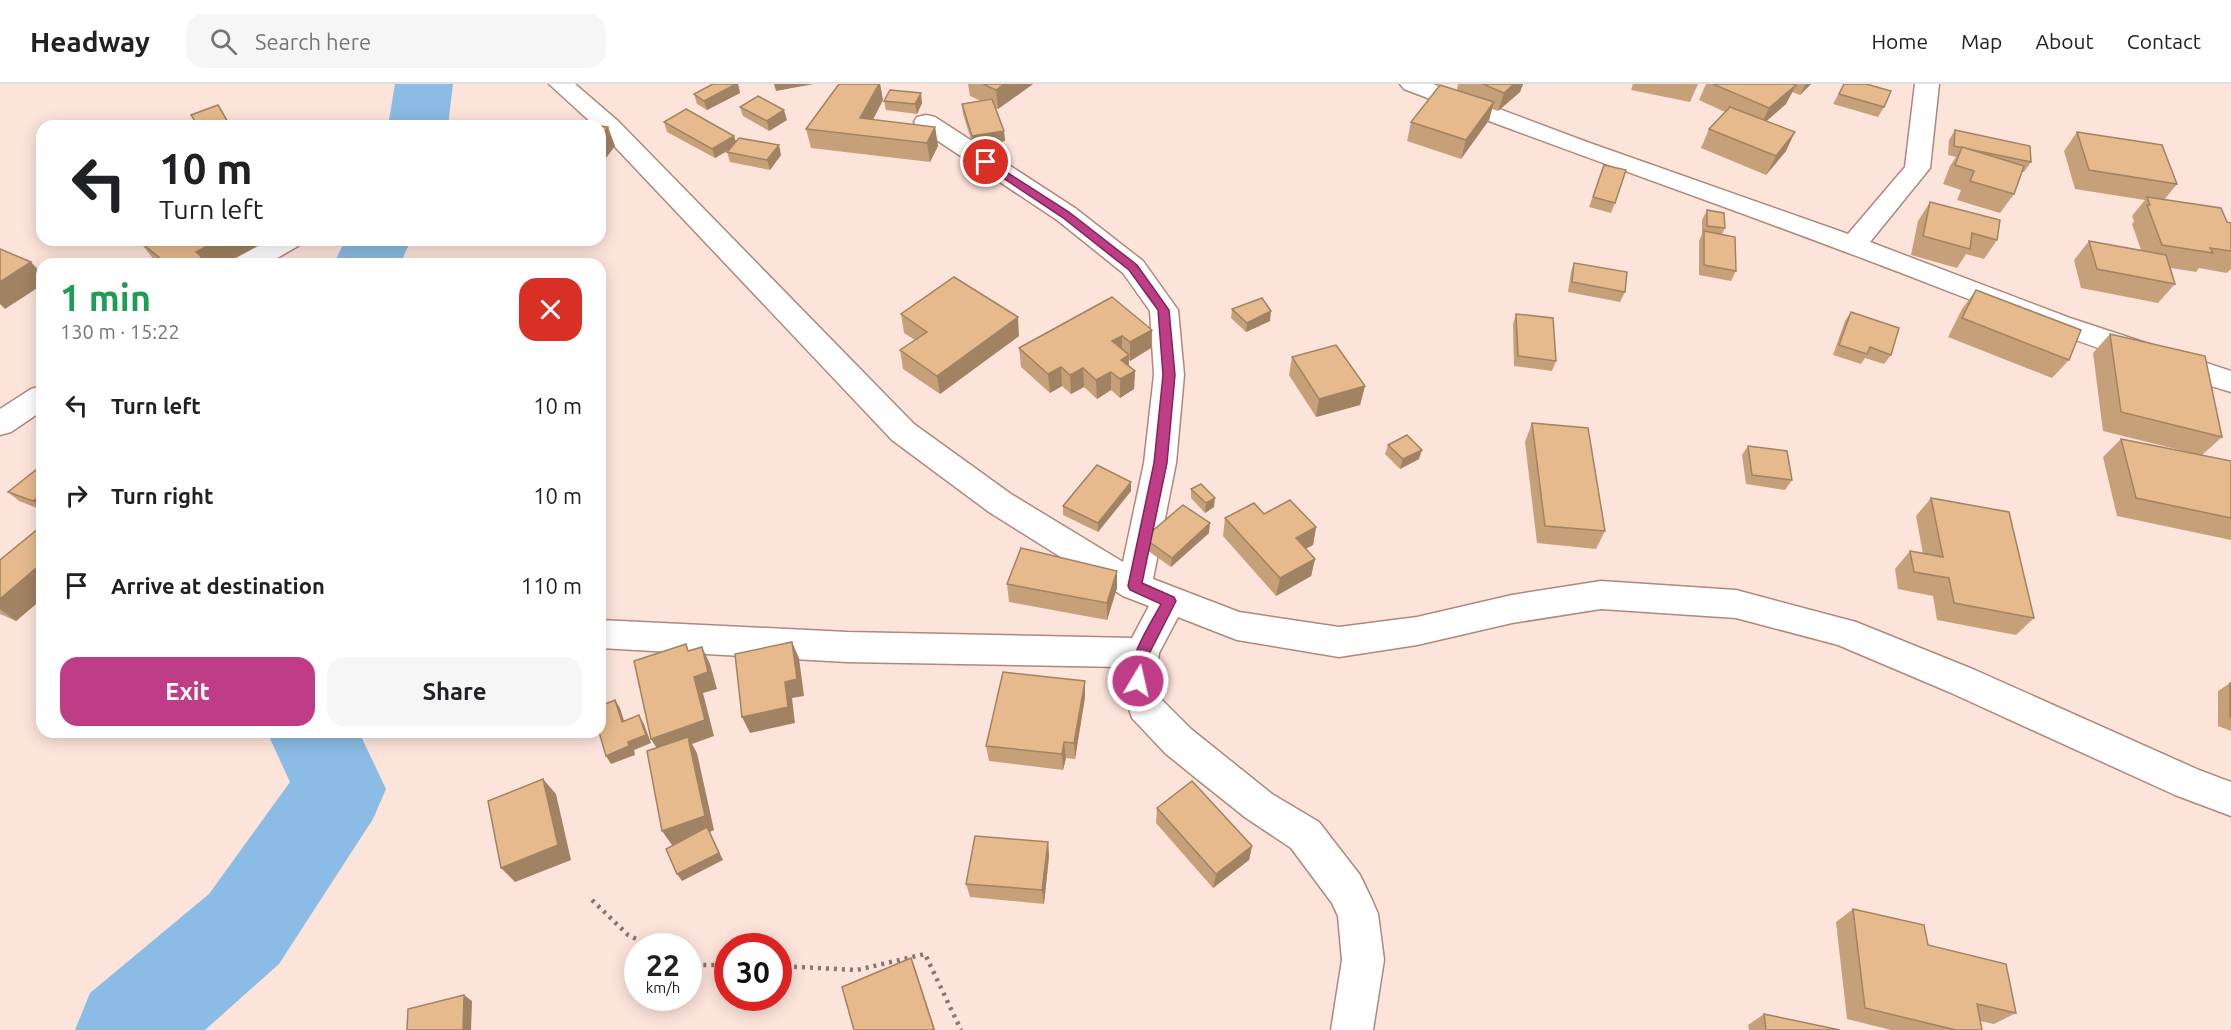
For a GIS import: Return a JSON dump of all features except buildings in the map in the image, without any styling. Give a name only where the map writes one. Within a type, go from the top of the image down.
[{"type":"street","points":[[561,84],[602,120]]},
{"type":"street","points":[[1413,84],[1578,147],[1853,245],[2060,325],[2231,382]]},
{"type":"street","points":[[1853,245],[1917,168],[1927,84]]},
{"type":"street","points":[[926,122],[1066,214],[1133,267],[1164,310],[1169,375],[1161,452],[1135,586]]},
{"type":"street","points":[[606,123],[903,432],[1000,503],[1135,586],[1169,601],[1237,626],[1339,642],[1417,631],[1512,609],[1601,595],[1736,604],[1845,632],[2022,707],[2188,783],[2231,799]]},
{"type":"street","points":[[257,258],[278,246]]},
{"type":"street","points":[[0,424],[36,401]]},
{"type":"street","points":[[1169,601],[1142,653],[1138,681],[1145,706],[1178,741],[1259,806],[1305,836],[1346,889],[1358,914],[1363,960],[1352,1030]]},
{"type":"street","points":[[606,634],[848,647],[1142,653]]},
{"type":"path","points":[[592,900],[625,933]]},
{"type":"path","points":[[792,967],[857,970],[925,954],[962,1030]]},
{"type":"waterway","points":[[419,120],[424,84]]},
{"type":"waterway","points":[[370,258],[375,246]]},
{"type":"waterway","points":[[127,1030],[244,929],[340,789],[315,738]]},
{"type":"route","points":[[986,162],[1066,214],[1133,267],[1164,310],[1169,375],[1160,463],[1135,586],[1169,601],[1142,653],[1138,681]]}]
